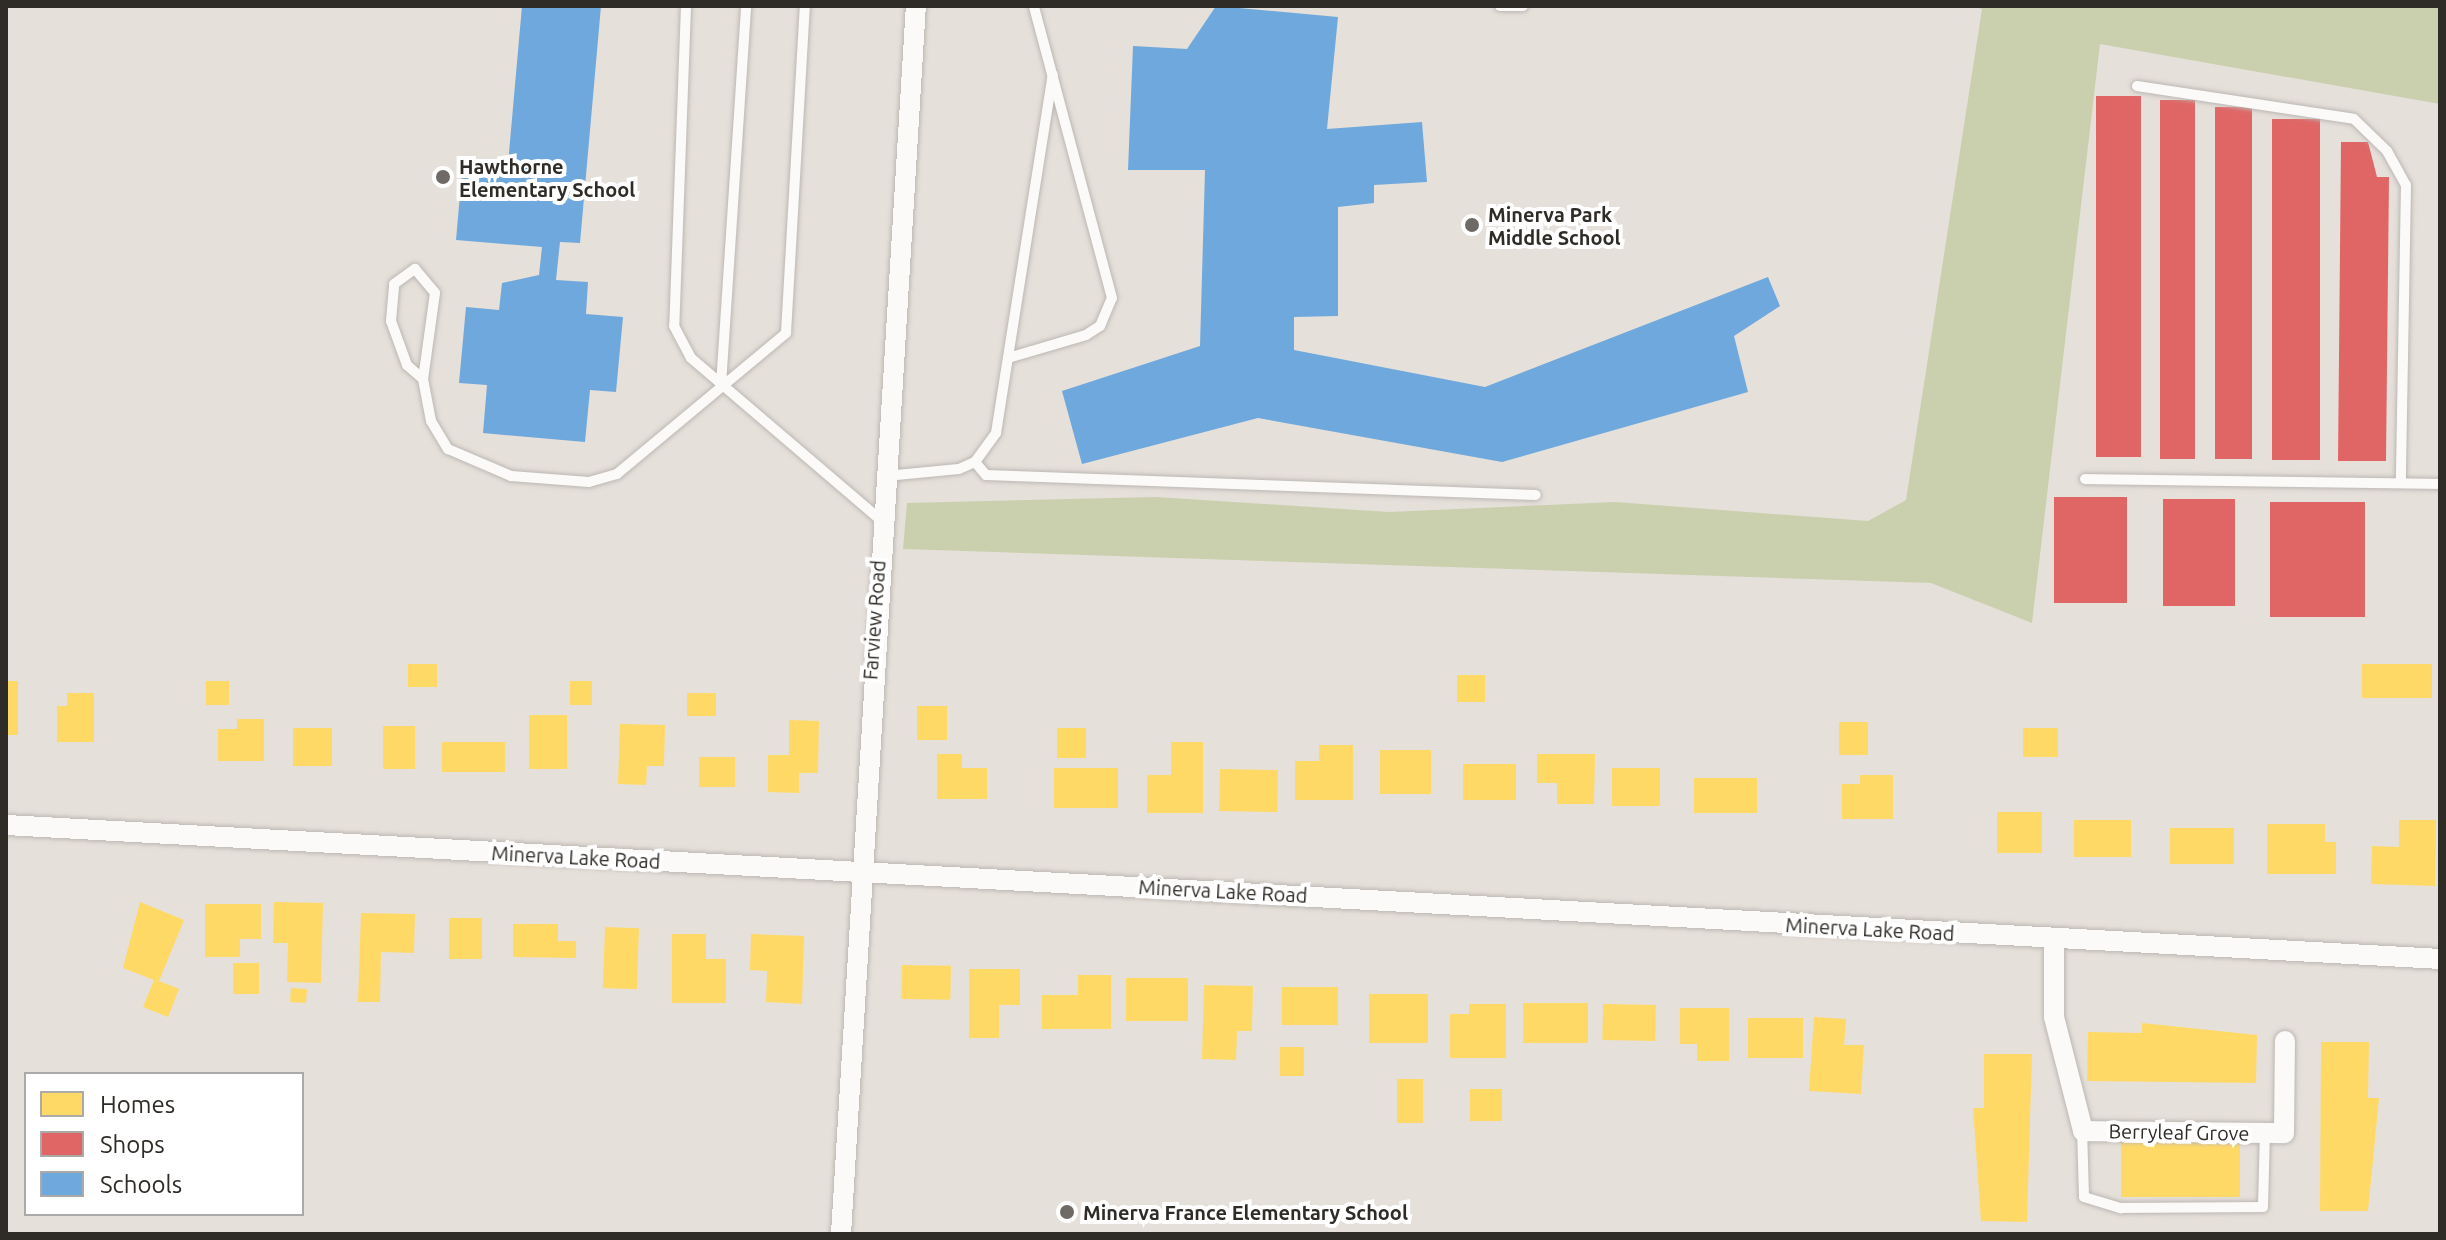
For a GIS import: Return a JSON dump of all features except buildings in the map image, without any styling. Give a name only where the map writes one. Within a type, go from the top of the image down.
[{"type":"street","name":"Farview Road","points":[[841,1234],[881,520],[916,6]]},
{"type":"street","name":"Minerva Lake Road","points":[[6,825],[2440,959]]},
{"type":"street","name":"Berryleaf Grove","points":[[2054,939],[2054,1017],[2082,1129],[2284,1133],[2285,1041]]},
{"type":"lane","points":[[686,6],[674,326],[691,358],[881,520]]},
{"type":"lane","points":[[721,385],[746,6]]},
{"type":"lane","points":[[423,379],[407,365],[391,321],[394,284],[415,269],[435,293],[423,379],[431,421],[448,449],[511,476],[589,482],[617,474],[786,333],[805,6]]},
{"type":"lane","points":[[1008,358],[1086,335],[1100,326],[1112,298],[1034,6]]},
{"type":"lane","points":[[1500,6],[1523,6]]},
{"type":"lane","points":[[884,476],[944,474],[975,462],[996,433],[1053,74]]},
{"type":"lane","points":[[2137,86],[2354,119],[2387,151],[2406,185],[2401,482]]},
{"type":"lane","points":[[975,462],[986,475],[1536,495]]},
{"type":"lane","points":[[2085,479],[2440,484]]},
{"type":"lane","points":[[2082,1129],[2084,1197],[2121,1208],[2263,1207],[2265,1132]]},
{"type":"green space","points":[[1971,6],[2440,6],[2440,104],[2100,44],[2032,623],[1931,583],[903,549],[907,503],[1156,497],[1389,512],[1615,502],[1868,521],[1906,500],[1982,9]]},
{"type":"place","name":"Hawthorne Elementary School","points":[[443,177]]},
{"type":"place","name":"Minerva Park Middle School","points":[[1472,225]]},
{"type":"place","name":"Minerva France Elementary School","points":[[1067,1212]]}]
